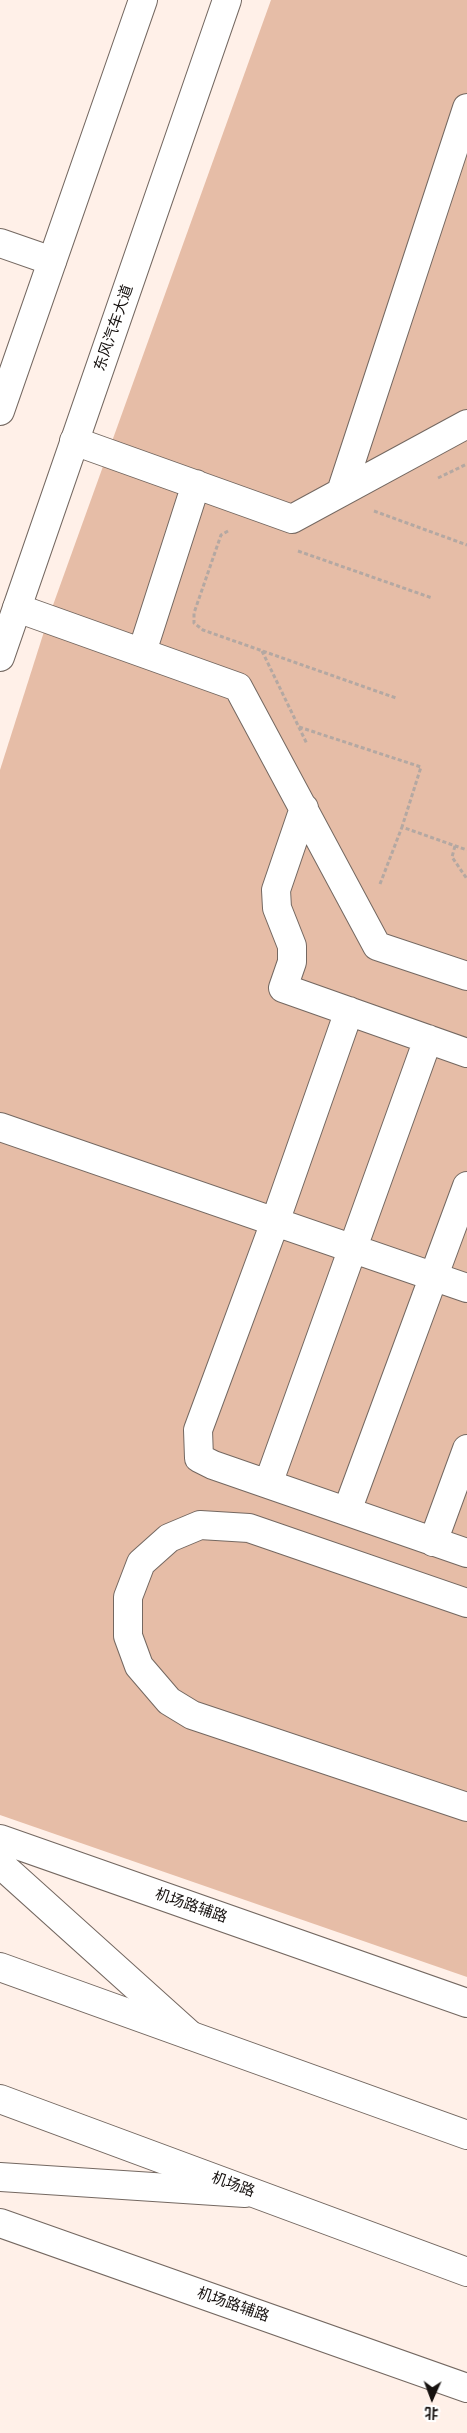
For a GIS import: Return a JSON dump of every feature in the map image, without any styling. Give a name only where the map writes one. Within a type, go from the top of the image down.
[{"type":"main road","points":[[0,411],[143,0]]},
{"type":"main road","name":"东风汽车大道","points":[[0,657],[228,0]]},
{"type":"main road","points":[[341,492],[467,108]]},
{"type":"main road","points":[[0,243],[52,261]]},
{"type":"main road","points":[[74,441],[292,519],[467,424]]},
{"type":"main road","points":[[142,652],[196,484]]},
{"type":"main road","points":[[17,608],[238,686],[377,946],[467,976]]},
{"type":"main road","points":[[304,808],[276,890],[276,908],[292,946],[292,962],[283,988],[467,1053]]},
{"type":"main road","points":[[349,1011],[275,1222],[198,1430],[197,1446],[200,1458],[213,1465],[467,1554]]},
{"type":"main road","points":[[268,1484],[428,1039]]},
{"type":"main road","points":[[0,1127],[467,1288]]},
{"type":"main road","points":[[346,1512],[467,1186]]},
{"type":"main road","points":[[433,1542],[467,1449]]},
{"type":"main road","points":[[467,1603],[249,1528],[200,1525],[169,1538],[141,1563],[128,1597],[128,1636],[139,1666],[169,1701],[192,1715],[467,1807]]},
{"type":"main road","name":"机场路辅路","points":[[0,1839],[467,2003]]},
{"type":"main road","points":[[0,1864],[190,2035]]},
{"type":"main road","points":[[0,1967],[467,2135]]},
{"type":"main road","name":"机场路","points":[[0,2099],[467,2272]]},
{"type":"main road","points":[[0,2177],[257,2194]]},
{"type":"main road","name":"机场路辅路","points":[[0,2223],[467,2388]]},
{"type":"path","points":[[372,510],[467,545]]},
{"type":"path","points":[[230,529],[221,535],[194,613],[194,623],[203,630],[396,698]]},
{"type":"path","points":[[293,549],[432,598]]},
{"type":"path","points":[[262,650],[311,752]]},
{"type":"path","points":[[299,727],[421,767],[402,827],[378,890],[374,881]]},
{"type":"path","points":[[402,827],[467,850]]},
{"type":"path","points":[[455,846],[452,857],[467,879]]},
{"type":"shaded area","points":[[271,0],[467,0],[467,1977],[0,1815],[0,770],[48,619]]}]
